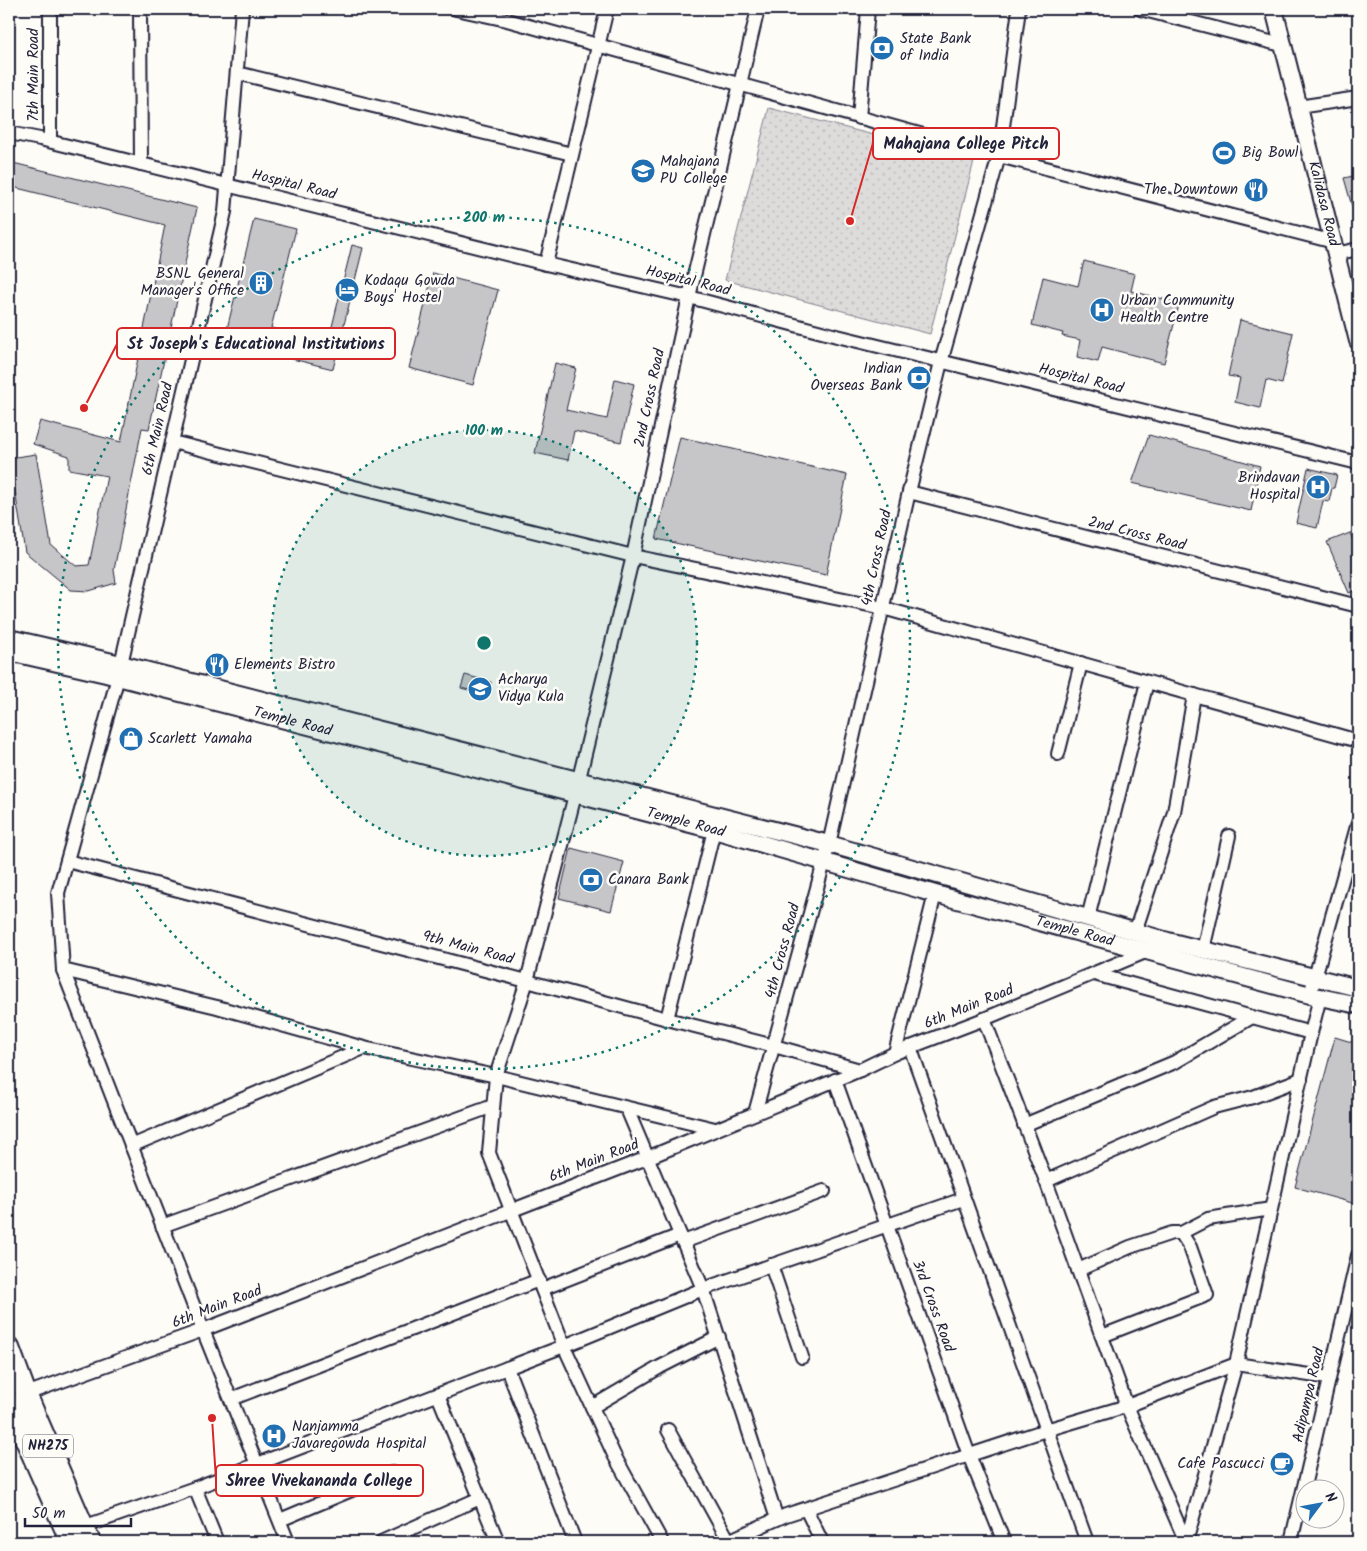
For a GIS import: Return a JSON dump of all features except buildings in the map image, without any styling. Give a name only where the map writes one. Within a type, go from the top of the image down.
[{"type":"main road","points":[[9,1348],[15,1400],[81,1537]]},
{"type":"street","name":"7th Main Road","points":[[50,9],[50,141]]},
{"type":"street","points":[[140,9],[141,164]]},
{"type":"street","name":"6th Main Road","points":[[242,9],[225,212],[119,671],[58,893],[63,970],[162,1226],[288,1542]]},
{"type":"street","points":[[456,9],[508,14],[598,45],[739,85],[1335,248],[1358,249]]},
{"type":"street","points":[[546,264],[607,9]]},
{"type":"street","name":"2nd Cross Road","points":[[662,1542],[614,1455],[564,1346],[489,1153],[496,1076],[527,981],[633,556],[689,297],[758,9]]},
{"type":"street","points":[[860,118],[868,9]]},
{"type":"street","name":"4th Cross Road","points":[[755,1113],[829,844],[909,492],[941,362],[999,156],[1019,9]]},
{"type":"street","points":[[1140,9],[1282,45]]},
{"type":"street","name":"Kalidasa Road","points":[[1274,9],[1358,341]]},
{"type":"street","points":[[236,73],[572,154]]},
{"type":"street","points":[[1298,107],[1358,98]]},
{"type":"street","name":"Hospital Road","points":[[9,134],[50,141],[546,264],[689,297],[941,362],[1358,463]]},
{"type":"street","points":[[172,442],[633,556],[883,608],[1358,741]]},
{"type":"street","name":"2nd Cross Road","points":[[909,492],[1358,606]]},
{"type":"street","name":"Temple Road","points":[[9,638],[119,671],[576,787],[829,844],[1168,941],[1358,988]]},
{"type":"street","name":"Temple Road","points":[[9,652],[119,671]]},
{"type":"street","points":[[1058,754],[1081,663]]},
{"type":"street","points":[[1088,918],[1147,682]]},
{"type":"street","points":[[1135,932],[1174,812],[1194,695]]},
{"type":"street","name":"Temple Road","points":[[576,787],[824,863],[935,894],[1315,996],[1358,1005]]},
{"type":"street","points":[[1186,1542],[1236,1364],[1311,1033],[1316,977],[1358,823]]},
{"type":"street","points":[[667,1019],[714,830]]},
{"type":"street","points":[[1203,950],[1229,836]]},
{"type":"street","name":"9th Main Road","points":[[67,861],[860,1070]]},
{"type":"street","points":[[895,1053],[935,894]]},
{"type":"street","name":"6th Main Road","points":[[15,1400],[203,1330],[647,1158],[860,1070],[895,1053],[1148,952],[1168,941]]},
{"type":"street","points":[[63,970],[216,1007],[364,1048],[496,1076],[715,1130]]},
{"type":"street","points":[[1094,974],[1311,1033]]},
{"type":"street","points":[[1024,1126],[1175,1062],[1252,1017]]},
{"type":"street","points":[[984,1019],[1046,1181],[1127,1406],[1186,1542]]},
{"type":"street","points":[[910,1047],[1087,1542]]},
{"type":"street","points":[[131,1146],[364,1048]]},
{"type":"street","points":[[1046,1181],[1214,1107],[1253,1097],[1301,1079]]},
{"type":"street","name":"3rd Cross Road","points":[[835,1080],[999,1540]]},
{"type":"street","points":[[162,1226],[493,1106]]},
{"type":"street","points":[[626,1109],[703,1289],[777,1519]]},
{"type":"street","points":[[231,1400],[540,1285],[824,1191]]},
{"type":"street","points":[[81,1537],[195,1488],[508,1368],[703,1289],[964,1199]]},
{"type":"street","points":[[1078,1270],[1130,1247],[1172,1233],[1181,1233],[1208,1219],[1271,1209]]},
{"type":"street","points":[[1102,1336],[1207,1295],[1190,1246],[1181,1233]]},
{"type":"street","name":"Adipampa Road","points":[[1291,1542],[1358,1255]]},
{"type":"street","points":[[771,1265],[802,1357]]},
{"type":"street","points":[[592,1407],[660,1366],[719,1337]]},
{"type":"street","points":[[668,1430],[727,1542],[777,1519],[1046,1430],[1127,1406],[1236,1364],[1329,1378]]},
{"type":"street","points":[[508,1368],[575,1542]]},
{"type":"street","points":[[438,1395],[498,1542]]},
{"type":"street","points":[[280,1520],[392,1472]]},
{"type":"street","points":[[195,1488],[217,1542]]},
{"type":"street","points":[[381,1542],[480,1498]]},
{"type":"street","points":[[806,1509],[822,1542]]},
{"type":"shaded area","points":[[769,108],[974,161],[930,334],[725,280]]},
{"type":"place","name":"State Bank of India","points":[[882,48]]},
{"type":"place","name":"Big Bowl","points":[[1224,153]]},
{"type":"place","name":"Mahajana PU College","points":[[643,171]]},
{"type":"place","name":"The Downtown","points":[[1256,190]]},
{"type":"place","name":"Mahajana College Pitch","points":[[850,221]]},
{"type":"place","name":"BSNL General Manager's Office","points":[[261,283]]},
{"type":"place","name":"Kodagu Gowda Boys' Hostel","points":[[347,290]]},
{"type":"place","name":"Urban Community Health Centre","points":[[1102,310]]},
{"type":"place","name":"Indian Overseas Bank","points":[[919,378]]},
{"type":"place","name":"St Joseph's Educational Institutions","points":[[84,408]]},
{"type":"place","name":"Brindavan Hospital","points":[[1318,487]]},
{"type":"place","name":"Elements Bistro","points":[[217,665]]},
{"type":"place","name":"Acharya Vidya Kula","points":[[480,689]]},
{"type":"place","name":"Scarlett Yamaha","points":[[131,739]]},
{"type":"place","name":"Canara Bank","points":[[591,880]]},
{"type":"place","name":"Shree Vivekananda College","points":[[212,1418]]},
{"type":"place","name":"Nanjamma Javaregowda Hospital","points":[[274,1436]]},
{"type":"place","name":"Cafe Pascucci","points":[[1282,1464]]}]
